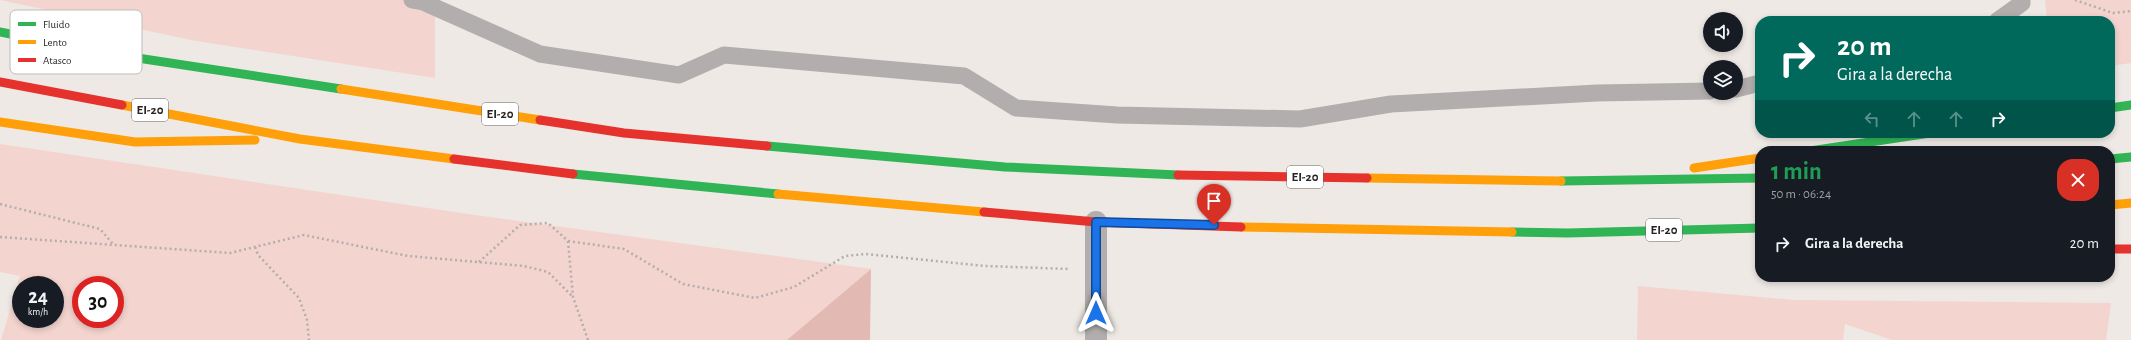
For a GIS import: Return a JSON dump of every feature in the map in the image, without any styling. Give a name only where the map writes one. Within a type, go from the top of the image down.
[{"type":"highway","name":"EI-20","points":[[0,32],[10,34]]},
{"type":"highway","name":"EI-20","points":[[142,59],[406,100],[640,134],[1005,167],[1180,175],[1605,182],[1755,178]]},
{"type":"highway","name":"EI-20","points":[[0,82],[300,139],[623,180],[1096,222],[1353,230],[1568,233],[1755,228]]},
{"type":"highway","points":[[2115,107],[2131,105]]},
{"type":"highway","points":[[0,122],[135,142],[300,139]]},
{"type":"highway","points":[[1843,146],[1897,138]]},
{"type":"highway","points":[[2115,159],[2131,157]]},
{"type":"highway","points":[[1605,182],[1755,159]]},
{"type":"highway","points":[[2115,205],[2131,203]]},
{"type":"highway","points":[[2115,249],[2131,249]]},
{"type":"street","points":[[1096,222],[1096,340]]},
{"type":"lane","points":[[412,0],[423,2],[540,54],[679,75],[724,55],[964,76],[1016,108],[1117,115],[1300,119],[1391,104],[1597,93],[1703,91]]},
{"type":"lane","points":[[2004,16],[2022,4],[2022,0]]},
{"type":"lane","points":[[1743,87],[1755,84]]},
{"type":"path","points":[[2075,0],[2113,12],[2131,11]]},
{"type":"path","points":[[0,204],[100,229],[114,245]]},
{"type":"path","points":[[478,262],[520,225],[548,223],[568,241],[624,249],[683,284],[755,298],[794,286],[845,256],[865,254],[985,266],[1096,270]]},
{"type":"path","points":[[0,237],[230,253],[304,235],[408,256],[524,266],[548,272],[573,297]]},
{"type":"path","points":[[568,241],[573,297],[588,340]]},
{"type":"path","points":[[255,247],[258,255],[299,298],[307,320],[309,340]]},
{"type":"shaded area","points":[[0,0],[435,0],[435,78],[196,41],[142,30],[142,10],[48,10]]},
{"type":"shaded area","points":[[2045,0],[2131,0],[2131,63],[2115,65],[2115,16],[2047,16]]},
{"type":"shaded area","points":[[0,144],[468,214],[871,269],[787,340],[1,340],[12,303],[12,328],[64,328],[64,276],[20,276],[0,272]]},
{"type":"shaded area","points":[[871,269],[870,340],[787,340]]},
{"type":"shaded area","points":[[1638,286],[1795,300],[2111,303],[2106,340],[1892,340],[1845,324],[1843,340],[1637,340]]},
{"type":"traffic: fast","points":[[0,32],[10,34]]},
{"type":"traffic: fast","points":[[142,59],[341,89]]},
{"type":"traffic: fast","points":[[2115,107],[2131,105]]},
{"type":"traffic: fast","points":[[1843,146],[1897,138]]},
{"type":"traffic: fast","points":[[767,146],[1005,167],[1178,175]]},
{"type":"traffic: fast","points":[[2115,159],[2131,157]]},
{"type":"traffic: fast","points":[[573,174],[778,194]]},
{"type":"traffic: fast","points":[[1561,181],[1755,178]]},
{"type":"traffic: fast","points":[[1512,232],[1568,233],[1755,228]]},
{"type":"traffic: slow","points":[[341,89],[540,120]]},
{"type":"traffic: slow","points":[[122,105],[300,139],[454,159]]},
{"type":"traffic: slow","points":[[0,122],[135,142],[255,140]]},
{"type":"traffic: slow","points":[[1694,168],[1755,159]]},
{"type":"traffic: slow","points":[[1367,178],[1561,181]]},
{"type":"traffic: slow","points":[[778,194],[984,212]]},
{"type":"traffic: slow","points":[[2115,205],[2131,203]]},
{"type":"traffic: slow","points":[[1241,227],[1512,232]]},
{"type":"traffic: jam","points":[[0,82],[122,105]]},
{"type":"traffic: jam","points":[[540,120],[624,133],[767,146]]},
{"type":"traffic: jam","points":[[454,159],[573,174]]},
{"type":"traffic: jam","points":[[1178,175],[1367,178]]},
{"type":"traffic: jam","points":[[984,212],[1096,222],[1241,227]]},
{"type":"traffic: jam","points":[[2115,249],[2131,249]]},
{"type":"route","points":[[1096,313],[1096,222],[1214,225]]}]
